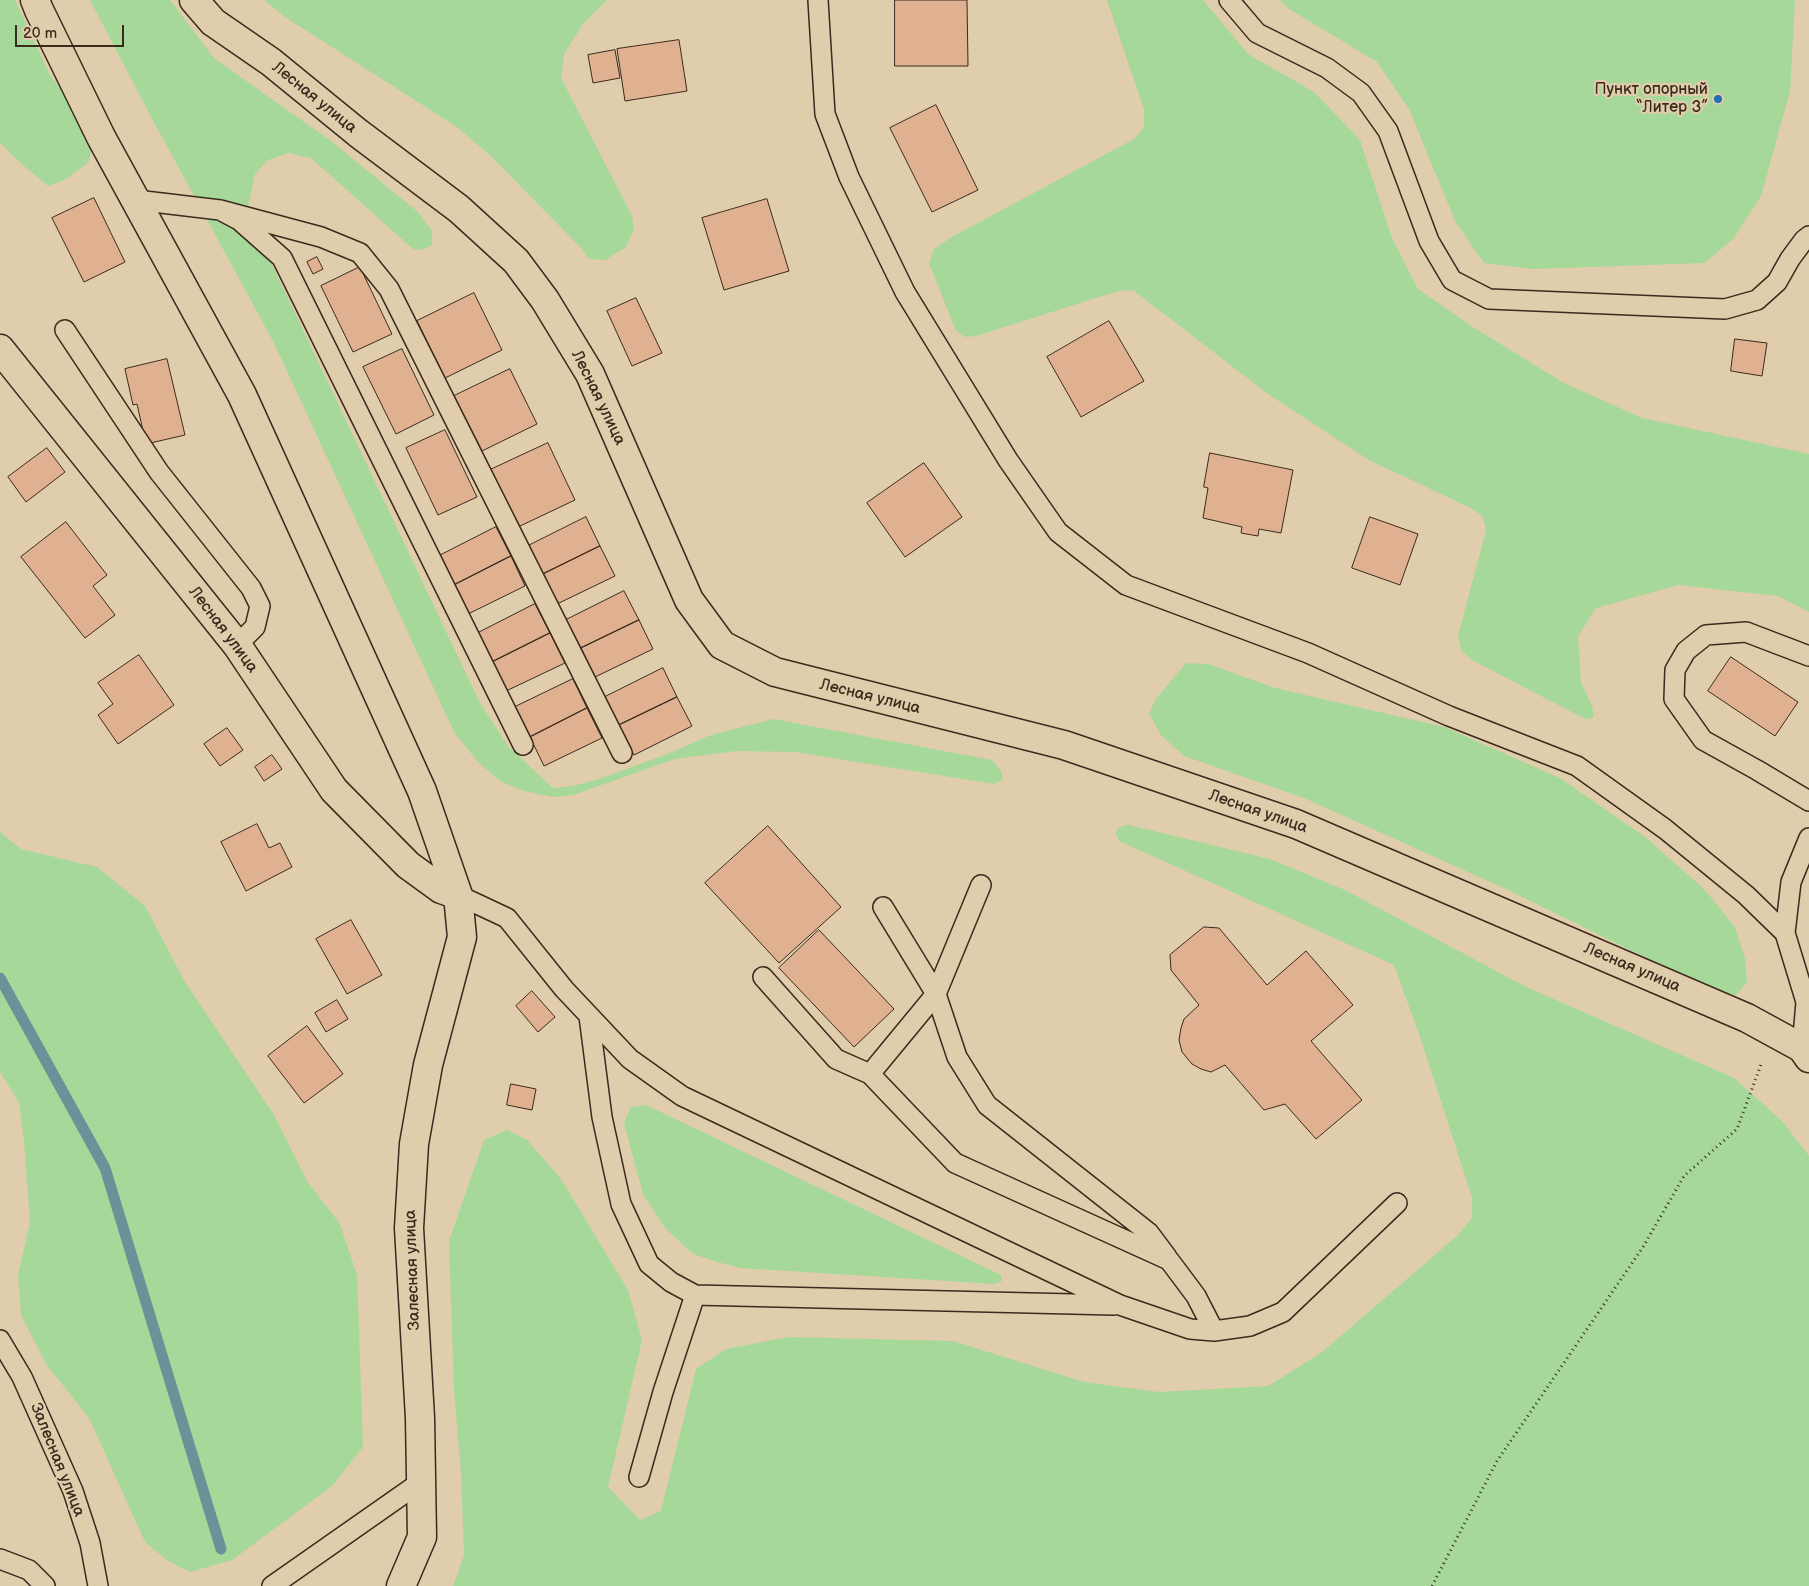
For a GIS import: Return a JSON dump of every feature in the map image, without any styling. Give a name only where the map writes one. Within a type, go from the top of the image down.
[{"type":"street","name":"Залесная улица","points":[[35,0],[101,137],[242,395],[422,791],[458,895],[462,937],[428,1065],[414,1144],[410,1218],[420,1418],[422,1537],[401,1586]]},
{"type":"street","name":"Лесная улица","points":[[194,0],[213,22],[271,62],[358,133],[459,209],[516,261],[545,300],[590,374],[689,600],[722,645],[775,672],[1064,745],[1296,824],[1747,1018],[1806,1053]]},
{"type":"street","name":"Лесная улица","points":[[0,349],[237,645],[334,790],[408,865],[441,889],[458,895]]},
{"type":"lane","points":[[818,0],[825,114],[849,177],[905,292],[1008,460],[1058,532],[1126,585],[1308,654],[1449,716],[1577,766],[1665,829],[1746,895],[1785,933]]},
{"type":"lane","points":[[1229,0],[1257,33],[1326,68],[1361,93],[1388,131],[1429,241],[1452,280],[1489,299],[1725,309],[1757,300],[1777,282],[1790,259],[1809,236]]},
{"type":"lane","points":[[136,200],[220,210],[321,237],[360,254],[389,289],[622,753]]},
{"type":"lane","points":[[220,210],[239,220],[282,258],[523,745]]},
{"type":"lane","points":[[65,330],[159,472],[251,588],[260,606],[255,627],[237,645]]},
{"type":"lane","points":[[1809,656],[1746,632],[1706,636],[1686,651],[1675,670],[1674,699],[1702,740],[1757,770],[1809,802]]},
{"type":"lane","points":[[1806,1053],[1806,1002],[1785,933],[1791,882],[1809,838]]},
{"type":"lane","points":[[870,1074],[936,994],[980,885]]},
{"type":"lane","points":[[458,895],[507,918],[564,989],[630,1059],[682,1096],[1120,1305],[1190,1329],[1214,1331],[1250,1326],[1283,1312],[1397,1203]]},
{"type":"lane","points":[[883,907],[936,994],[956,1057],[987,1105],[1149,1233],[1196,1296],[1214,1331]]},
{"type":"lane","points":[[763,977],[836,1059],[870,1074],[955,1163],[1169,1260]]},
{"type":"lane","points":[[589,1016],[602,1117],[621,1204],[649,1264],[672,1282],[695,1295],[1120,1305]]},
{"type":"lane","points":[[639,1477],[663,1392],[695,1295]]},
{"type":"lane","name":"Залесная улица","points":[[0,1340],[22,1377],[73,1491],[90,1543],[98,1586]]},
{"type":"lane","points":[[272,1586],[422,1481]]},
{"type":"lane","points":[[0,1559],[29,1570],[45,1586]]},
{"type":"path","points":[[1432,1586],[1497,1461],[1643,1248],[1684,1176],[1737,1129],[1773,1032]]},
{"type":"green space","points":[[0,0],[15,0],[50,75],[68,98],[89,135],[91,153],[89,162],[64,180],[48,186],[16,159],[0,142]]},
{"type":"green space","points":[[90,0],[170,0],[214,58],[331,141],[418,212],[432,231],[432,245],[423,250],[413,249],[311,158],[288,153],[268,160],[255,174],[247,212],[480,703],[508,746],[553,788],[573,786],[599,779],[673,752],[708,736],[773,719],[992,760],[1001,771],[1003,779],[994,784],[795,752],[736,751],[675,759],[573,795],[554,797],[524,791],[500,781],[478,762],[454,732],[274,343]]},
{"type":"green space","points":[[264,0],[607,0],[583,24],[564,54],[561,78],[632,216],[634,229],[626,247],[605,260],[589,259],[582,249],[493,158],[457,127],[285,17]]},
{"type":"green space","points":[[1107,0],[1203,0],[1248,54],[1314,92],[1360,140],[1392,238],[1418,289],[1473,327],[1564,383],[1642,418],[1809,454],[1809,612],[1778,596],[1678,585],[1596,608],[1578,636],[1581,682],[1592,706],[1594,717],[1585,719],[1472,660],[1461,650],[1458,636],[1486,530],[1483,517],[1473,509],[1369,460],[1268,394],[1133,290],[1118,291],[976,336],[965,337],[956,331],[929,263],[934,249],[950,238],[1134,139],[1144,128],[1144,110]]},
{"type":"green space","points":[[1280,0],[1795,0],[1790,91],[1761,196],[1734,238],[1705,263],[1532,269],[1484,263],[1456,223],[1409,109],[1377,62],[1289,9]]},
{"type":"green space","points":[[1186,663],[1208,664],[1275,688],[1444,727],[1560,778],[1645,837],[1704,889],[1735,927],[1745,959],[1747,982],[1736,995],[1718,993],[1508,890],[1304,798],[1184,756],[1161,735],[1149,714],[1155,700]]},
{"type":"green space","points":[[1129,825],[1270,859],[1345,890],[1526,987],[1734,1078],[1782,1121],[1809,1156],[1809,1586],[453,1586],[464,1555],[461,1474],[454,1391],[449,1241],[484,1140],[507,1130],[527,1140],[561,1179],[628,1290],[642,1340],[608,1487],[640,1520],[661,1511],[696,1369],[726,1349],[789,1337],[953,1341],[1084,1382],[1159,1392],[1268,1386],[1321,1353],[1458,1235],[1472,1218],[1472,1197],[1419,1034],[1394,965],[1119,841],[1116,834],[1117,829]]},
{"type":"green space","points":[[0,832],[21,849],[97,867],[145,906],[185,982],[274,1115],[307,1181],[340,1224],[357,1275],[363,1447],[332,1486],[232,1560],[190,1572],[168,1561],[145,1542],[89,1418],[46,1364],[21,1315],[18,1275],[30,1223],[19,1102],[0,1072]]},
{"type":"green space","points":[[646,1105],[1001,1275],[1002,1281],[995,1284],[741,1268],[693,1254],[665,1228],[643,1194],[624,1123],[631,1107]]},
{"type":"building","points":[[895,0],[967,0],[968,66],[895,66]]},
{"type":"building","points":[[679,40],[687,91],[625,101],[617,49]]},
{"type":"building","points":[[615,50],[620,78],[593,83],[588,55]]},
{"type":"building","points":[[936,105],[978,190],[932,212],[890,128]]},
{"type":"building","points":[[94,198],[125,262],[84,282],[52,218]]},
{"type":"building","points":[[767,199],[789,271],[724,290],[702,218]]},
{"type":"building","points":[[317,257],[323,269],[313,274],[307,262]]},
{"type":"building","points":[[360,267],[392,334],[353,352],[321,286]]},
{"type":"building","points":[[474,293],[502,350],[445,378],[417,321]]},
{"type":"building","points":[[636,298],[662,353],[632,366],[607,311]]},
{"type":"building","points":[[1109,321],[1144,381],[1081,417],[1047,357]]},
{"type":"building","points":[[1735,339],[1767,343],[1762,376],[1731,371]]},
{"type":"building","points":[[402,349],[434,415],[396,434],[363,367]]},
{"type":"building","points":[[167,359],[185,435],[146,444],[137,404],[133,405],[125,369]]},
{"type":"building","points":[[510,369],[537,424],[482,451],[454,396]]},
{"type":"building","points":[[445,430],[477,497],[438,515],[406,448]]},
{"type":"building","points":[[548,443],[575,500],[518,527],[490,470]]},
{"type":"building","points":[[47,448],[65,472],[26,502],[8,477]]},
{"type":"building","points":[[1210,453],[1293,470],[1281,533],[1259,529],[1258,536],[1241,533],[1242,527],[1203,518],[1208,488],[1204,487]]},
{"type":"building","points":[[924,463],[962,517],[905,557],[867,503]]},
{"type":"building","points":[[586,517],[600,546],[543,574],[528,546]]},
{"type":"building","points":[[1370,517],[1418,534],[1400,585],[1352,568]]},
{"type":"building","points":[[66,522],[107,575],[93,586],[115,615],[85,638],[21,557]]},
{"type":"building","points":[[496,527],[511,556],[454,585],[439,556]]},
{"type":"building","points":[[600,546],[615,576],[557,604],[543,574]]},
{"type":"building","points":[[511,556],[525,586],[468,614],[454,585]]},
{"type":"building","points":[[624,591],[639,620],[581,648],[566,620]]},
{"type":"building","points":[[535,604],[550,633],[492,662],[478,633]]},
{"type":"building","points":[[639,620],[653,649],[595,677],[581,648]]},
{"type":"building","points":[[550,633],[565,663],[506,691],[492,662]]},
{"type":"building","points":[[139,655],[174,705],[118,744],[98,715],[113,704],[98,683]]},
{"type":"building","points":[[1731,657],[1798,702],[1775,736],[1708,691]]},
{"type":"building","points":[[663,668],[677,697],[619,725],[605,697]]},
{"type":"building","points":[[573,679],[587,708],[530,737],[515,707]]},
{"type":"building","points":[[677,697],[692,726],[634,755],[619,725]]},
{"type":"building","points":[[587,708],[602,738],[544,766],[530,737]]},
{"type":"building","points":[[227,728],[243,750],[220,766],[204,744]]},
{"type":"building","points":[[272,755],[282,769],[264,781],[255,767]]},
{"type":"building","points":[[257,824],[269,848],[280,843],[292,867],[246,891],[221,842]]},
{"type":"building","points":[[768,826],[841,907],[779,963],[705,883]]},
{"type":"building","points":[[351,920],[382,975],[347,994],[316,939]]},
{"type":"building","points":[[1204,927],[1219,928],[1267,985],[1306,951],[1353,1005],[1311,1041],[1362,1100],[1316,1139],[1285,1104],[1264,1110],[1225,1065],[1211,1072],[1201,1069],[1192,1064],[1182,1052],[1179,1040],[1184,1019],[1199,1005],[1171,970],[1170,955]]},
{"type":"building","points":[[819,930],[894,1009],[854,1047],[779,968]]},
{"type":"building","points":[[532,991],[555,1017],[538,1032],[516,1006]]},
{"type":"building","points":[[337,1000],[348,1019],[326,1032],[315,1013]]},
{"type":"building","points":[[307,1026],[343,1074],[304,1103],[268,1056]]},
{"type":"building","points":[[511,1084],[536,1089],[532,1110],[507,1105]]},
{"type":"waterway","points":[[0,978],[105,1168],[221,1549]]},
{"type":"place","name":"Пункт опорный “Литер 3”","points":[[1718,99]]}]
